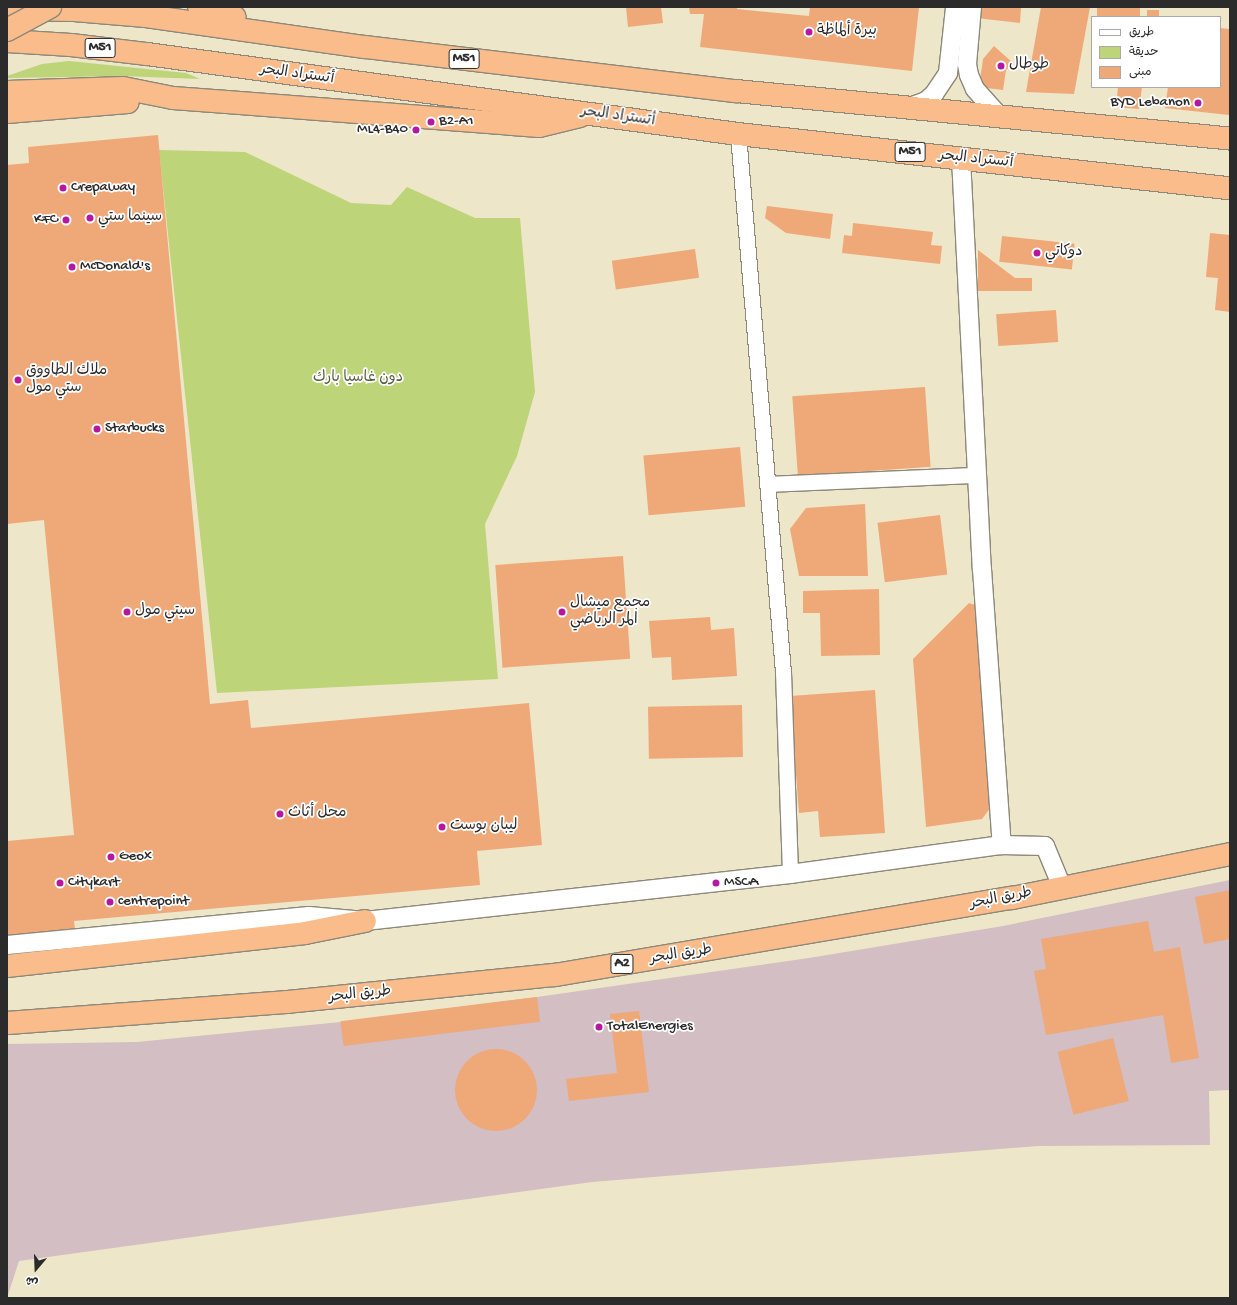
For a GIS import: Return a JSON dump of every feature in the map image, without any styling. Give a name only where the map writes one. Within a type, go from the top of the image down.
[{"type":"highway","points":[[222,7],[251,21]]},
{"type":"highway","points":[[7,30],[47,8]]},
{"type":"highway","name":"M51","points":[[7,9],[195,15],[365,46],[904,109],[1230,139]]},
{"type":"highway","points":[[195,15],[251,21],[365,46]]},
{"type":"highway","name":"أتستراد البحر","points":[[7,41],[71,45],[132,52],[738,134],[1230,188]]},
{"type":"highway","points":[[7,92],[123,88],[173,98],[539,126],[591,113]]},
{"type":"highway","points":[[7,112],[173,98]]},
{"type":"highway","name":"طريق البحر","points":[[7,1023],[287,1002],[555,975],[822,932],[1230,854]]},
{"type":"highway","points":[[7,966],[305,933],[365,921]]},
{"type":"street","points":[[904,109],[926,101],[945,79],[950,61],[955,7]]},
{"type":"street","points":[[972,7],[967,64],[969,74],[975,89],[1001,118]]},
{"type":"street","points":[[738,134],[783,672],[790,874]]},
{"type":"street","points":[[961,158],[977,475],[1002,845]]},
{"type":"street","points":[[768,484],[977,475]]},
{"type":"street","points":[[7,945],[309,916],[365,921],[790,874],[1002,845],[1045,846],[1062,887]]},
{"type":"shaded area","points":[[1230,880],[1230,1090],[1209,1091],[1210,1145],[1038,1146],[592,1182],[19,1261],[7,1298],[7,1044],[137,1042],[341,1022],[537,997],[809,958],[1003,926]]},
{"type":"green space","points":[[69,61],[186,73],[200,79],[121,76],[7,78],[7,76],[42,64]]},
{"type":"green space","name":"دون غاسيا بارك","points":[[159,150],[245,152],[351,203],[391,205],[407,187],[475,218],[520,218],[535,392],[517,456],[485,524],[498,679],[217,693]]},
{"type":"building","points":[[626,7],[661,7],[663,23],[628,27]]},
{"type":"building","name":"بيرة ألماظة","points":[[689,7],[737,7],[737,9],[809,16],[810,7],[919,7],[912,71],[700,47],[704,14],[690,14]]},
{"type":"building","points":[[977,7],[1021,7],[1020,23],[976,18]]},
{"type":"building","points":[[1041,7],[1090,7],[1074,94],[1026,92]]},
{"type":"building","points":[[1097,7],[1140,7],[1140,16],[1097,16]]},
{"type":"building","points":[[1147,10],[1159,10],[1159,16],[1147,16]]},
{"type":"building","points":[[1221,28],[1230,29],[1229,115],[1165,108],[1168,88],[1221,88]]},
{"type":"building","points":[[994,46],[1013,63],[1006,70],[1003,90],[979,87],[983,59]]},
{"type":"building","points":[[1118,88],[1142,88],[1139,109],[1116,107]]},
{"type":"building","name":"سيتي مول","points":[[158,135],[210,704],[248,700],[251,728],[529,703],[542,845],[477,851],[480,885],[74,921],[75,929],[7,935],[7,841],[74,835],[44,520],[7,524],[7,165],[29,163],[28,147]]},
{"type":"building","points":[[767,206],[833,214],[830,239],[786,233],[765,218]]},
{"type":"building","points":[[853,223],[933,232],[931,245],[942,246],[940,264],[842,253],[844,235],[852,236]]},
{"type":"building","points":[[1210,233],[1230,235],[1230,312],[1215,310],[1218,278],[1206,277]]},
{"type":"building","name":"دوكاتي","points":[[1002,236],[1075,244],[1072,269],[999,262]]},
{"type":"building","points":[[695,249],[699,278],[616,289],[612,261]]},
{"type":"building","points":[[978,250],[1015,278],[1032,278],[1032,291],[978,291]]},
{"type":"building","points":[[1056,310],[1058,342],[998,346],[996,314]]},
{"type":"building","points":[[925,387],[931,467],[798,476],[792,396]]},
{"type":"building","points":[[740,447],[745,507],[649,515],[643,455]]},
{"type":"building","points":[[865,504],[868,576],[799,576],[790,529],[806,508]]},
{"type":"building","points":[[940,515],[947,575],[885,582],[877,523]]},
{"type":"building","name":"مجمع ميشال المر الرياضي","points":[[623,556],[630,659],[502,668],[495,565]]},
{"type":"building","points":[[879,589],[880,655],[821,656],[820,613],[803,613],[803,591]]},
{"type":"building","points":[[969,603],[975,605],[991,807],[982,819],[926,827],[913,659]]},
{"type":"building","points":[[710,617],[711,630],[734,628],[737,676],[672,680],[671,657],[652,658],[649,621]]},
{"type":"building","points":[[875,690],[885,833],[820,837],[818,811],[799,813],[790,696]]},
{"type":"building","points":[[742,705],[743,757],[649,759],[648,707]]},
{"type":"building","points":[[1230,890],[1230,939],[1204,944],[1195,897]]},
{"type":"building","points":[[1148,921],[1154,952],[1180,947],[1199,1058],[1171,1063],[1163,1015],[1046,1035],[1034,971],[1046,969],[1041,939]]},
{"type":"building","points":[[537,997],[540,1022],[344,1046],[340,1021]]},
{"type":"building","points":[[639,1011],[649,1092],[569,1101],[566,1079],[617,1073],[610,1014]]},
{"type":"building","points":[[1113,1038],[1129,1101],[1073,1115],[1058,1052]]},
{"type":"building","points":[[496,1049],[512,1052],[525,1061],[534,1074],[537,1090],[534,1106],[525,1119],[512,1128],[496,1131],[480,1128],[467,1119],[458,1106],[455,1090],[458,1074],[467,1061],[480,1052]]},
{"type":"place","name":"بيرة ألماظة","points":[[809,32]]},
{"type":"place","name":"طوطال","points":[[1001,66]]},
{"type":"place","name":"BYD Lebanon","points":[[1198,103]]},
{"type":"place","name":"B2-A1","points":[[431,122]]},
{"type":"place","name":"ML4-B40","points":[[416,130]]},
{"type":"place","name":"Crepaway","points":[[63,188]]},
{"type":"place","name":"سينما ستي","points":[[90,218]]},
{"type":"place","name":"KFC","points":[[66,220]]},
{"type":"place","name":"دوكاتي","points":[[1037,253]]},
{"type":"place","name":"McDonald's","points":[[72,267]]},
{"type":"place","name":"ملاك الطاووق ستي مول","points":[[18,380]]},
{"type":"place","name":"Starbucks","points":[[97,429]]},
{"type":"place","name":"سيتي مول","points":[[127,612]]},
{"type":"place","name":"مجمع ميشال المر الرياضي","points":[[562,612]]},
{"type":"place","name":"محل أثاث","points":[[280,814]]},
{"type":"place","name":"ليبان بوست","points":[[442,827]]},
{"type":"place","name":"Geox","points":[[111,857]]},
{"type":"place","name":"Citykart","points":[[60,883]]},
{"type":"place","name":"MSCA","points":[[716,883]]},
{"type":"place","name":"centrepoint","points":[[110,902]]},
{"type":"place","name":"TotalEnergies","points":[[599,1027]]}]
